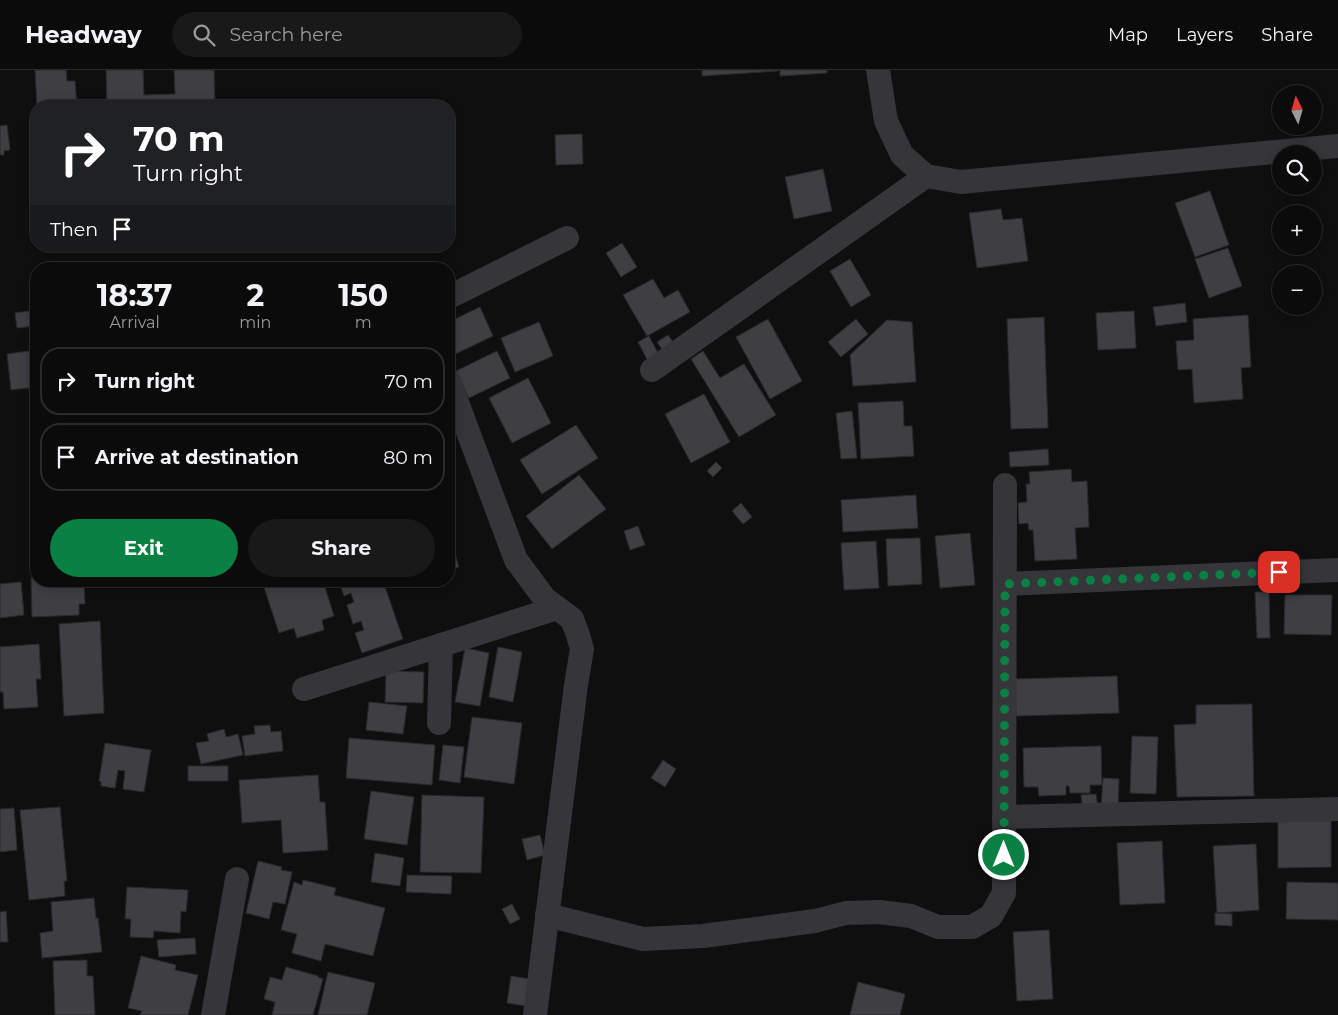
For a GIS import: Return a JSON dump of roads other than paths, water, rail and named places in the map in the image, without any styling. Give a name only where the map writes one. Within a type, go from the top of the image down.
[{"type":"street","points":[[878,70],[886,121],[902,155],[926,176],[961,182],[1338,146]]},
{"type":"street","points":[[652,370],[926,176]]},
{"type":"street","points":[[455,294],[567,238]]},
{"type":"street","points":[[455,397],[516,560],[545,599],[572,619],[582,649],[535,1015]]},
{"type":"street","points":[[547,915],[643,939],[703,936],[815,920],[846,913],[879,912],[911,916],[938,927],[972,927],[991,916],[1004,893],[1005,485]]},
{"type":"street","points":[[1005,584],[1338,570]]},
{"type":"street","points":[[304,688],[557,608]]},
{"type":"street","points":[[439,723],[441,645]]},
{"type":"street","points":[[1004,817],[1338,809]]},
{"type":"street","points":[[213,1015],[237,879]]}]
